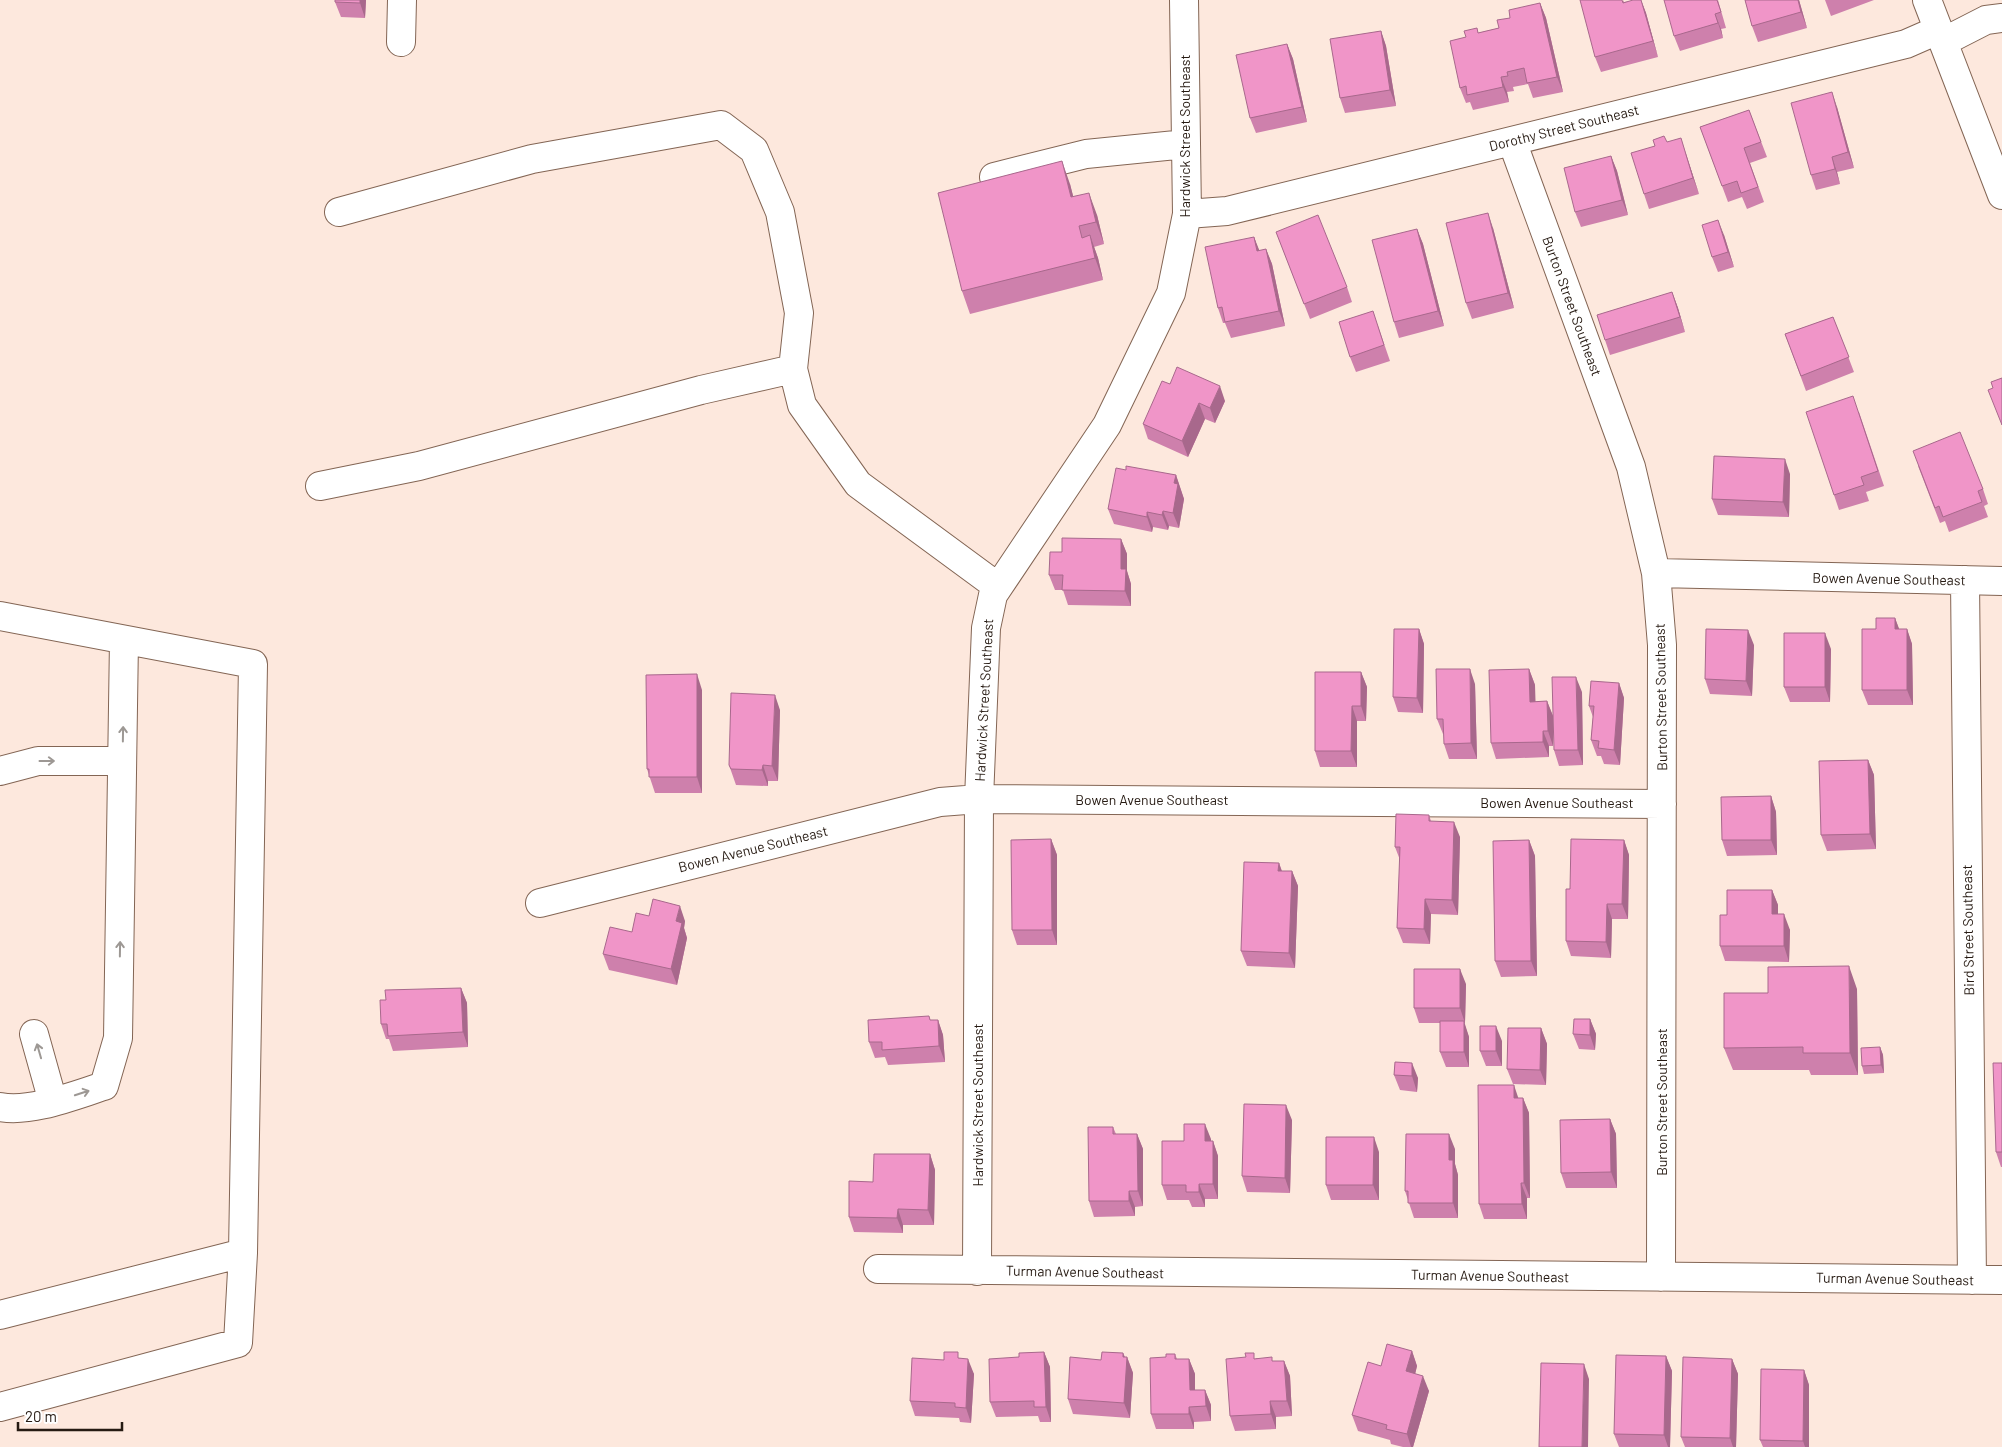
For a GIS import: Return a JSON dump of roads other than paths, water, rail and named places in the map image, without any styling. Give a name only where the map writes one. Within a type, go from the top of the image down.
[{"type":"street","points":[[401,42],[402,0]]},
{"type":"street","name":"Hardwick Street Southeast","points":[[977,1271],[979,799],[986,628],[993,595],[1107,426],[1171,293],[1187,214],[1184,0]]},
{"type":"street","points":[[1926,0],[1940,36],[1994,149],[2002,194]]},
{"type":"street","name":"Dorothy Street Southeast","points":[[1187,214],[1226,211],[1940,36],[1997,13]]},
{"type":"street","points":[[339,212],[532,160],[720,125],[754,150],[780,212],[799,313],[793,369],[802,405],[858,484],[998,587]]},
{"type":"street","name":"Burton Street Southeast","points":[[1512,141],[1632,467],[1656,573],[1662,645],[1661,1277]]},
{"type":"street","points":[[994,177],[1086,154],[1186,144]]},
{"type":"street","points":[[320,486],[420,466],[701,390],[793,369]]},
{"type":"street","name":"Bowen Avenue Southeast","points":[[1656,573],[2002,581]]},
{"type":"street","name":"Bird Street Southeast","points":[[1965,580],[1972,1280]]},
{"type":"street","points":[[0,616],[253,664],[243,1253],[238,1343],[0,1407]]},
{"type":"street","points":[[0,1108],[8,1109],[53,1102],[104,1086],[118,1038],[124,640]]},
{"type":"street","points":[[0,771],[38,761],[122,761]]},
{"type":"street","name":"Bowen Avenue Southeast","points":[[540,903],[940,802],[979,799],[1662,804]]},
{"type":"street","points":[[34,1034],[53,1102]]},
{"type":"street","points":[[0,1315],[243,1253]]},
{"type":"street","name":"Turman Avenue Southeast","points":[[878,1269],[2002,1280]]}]
